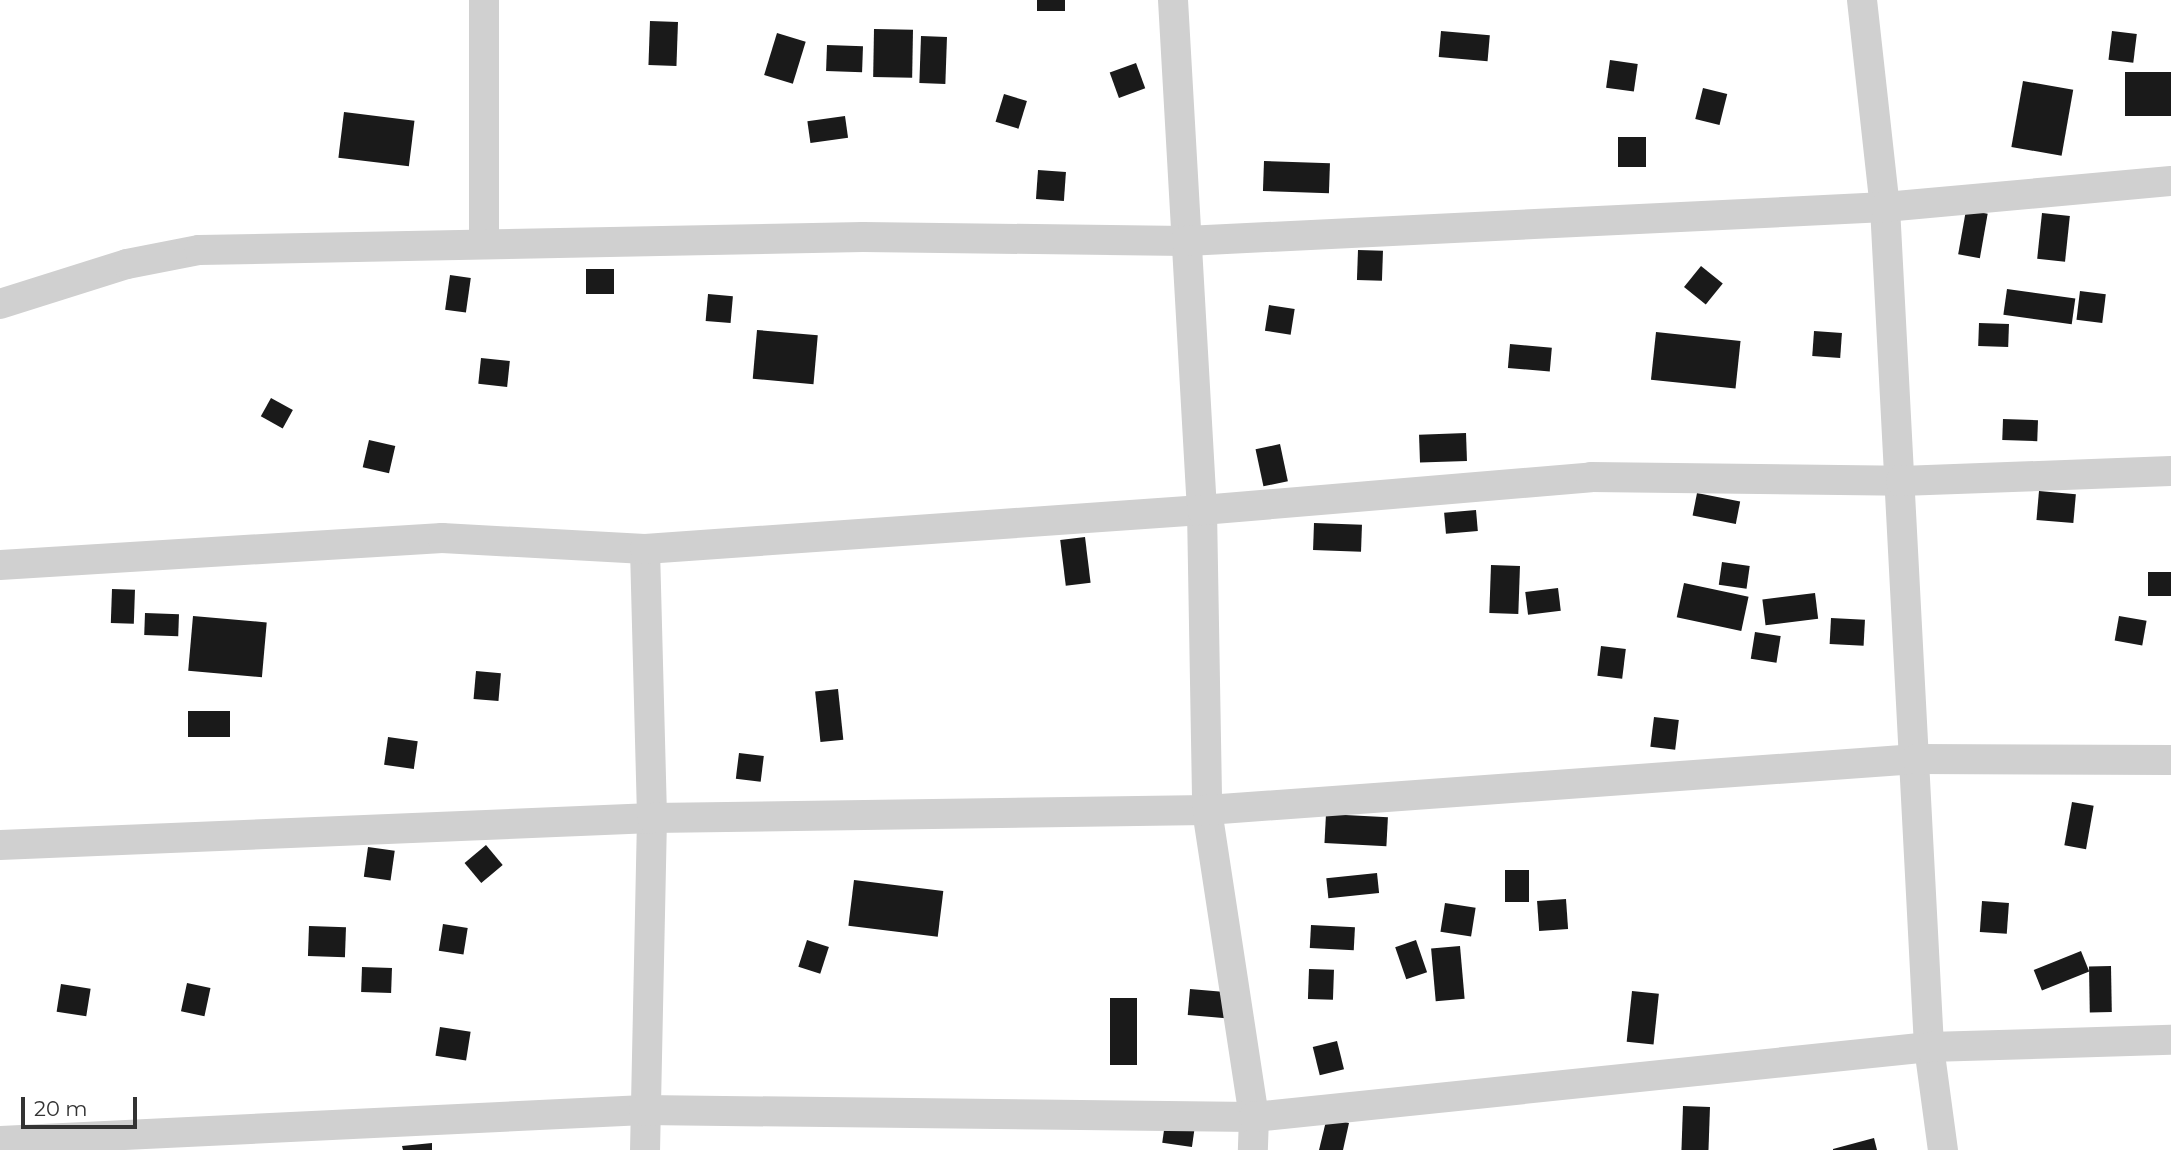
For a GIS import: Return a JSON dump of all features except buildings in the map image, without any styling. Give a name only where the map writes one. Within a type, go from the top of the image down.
[{"type":"street","points":[[484,0],[484,244]]},
{"type":"street","points":[[1173,0],[1202,510],[1207,810],[1254,1117],[1253,1150]]},
{"type":"street","points":[[1862,0],[1885,207],[1929,1047],[1943,1150]]},
{"type":"street","points":[[0,304],[127,264],[199,250],[863,237],[1186,241],[1885,207],[2171,181]]},
{"type":"street","points":[[0,565],[442,538],[645,549],[1202,510],[1591,477],[1901,481],[2171,471]]},
{"type":"street","points":[[645,549],[652,818],[645,1150]]},
{"type":"street","points":[[0,845],[652,818],[1207,810],[1916,759],[2171,760]]},
{"type":"street","points":[[0,1141],[644,1110],[1254,1117],[1929,1047],[2171,1040]]}]
